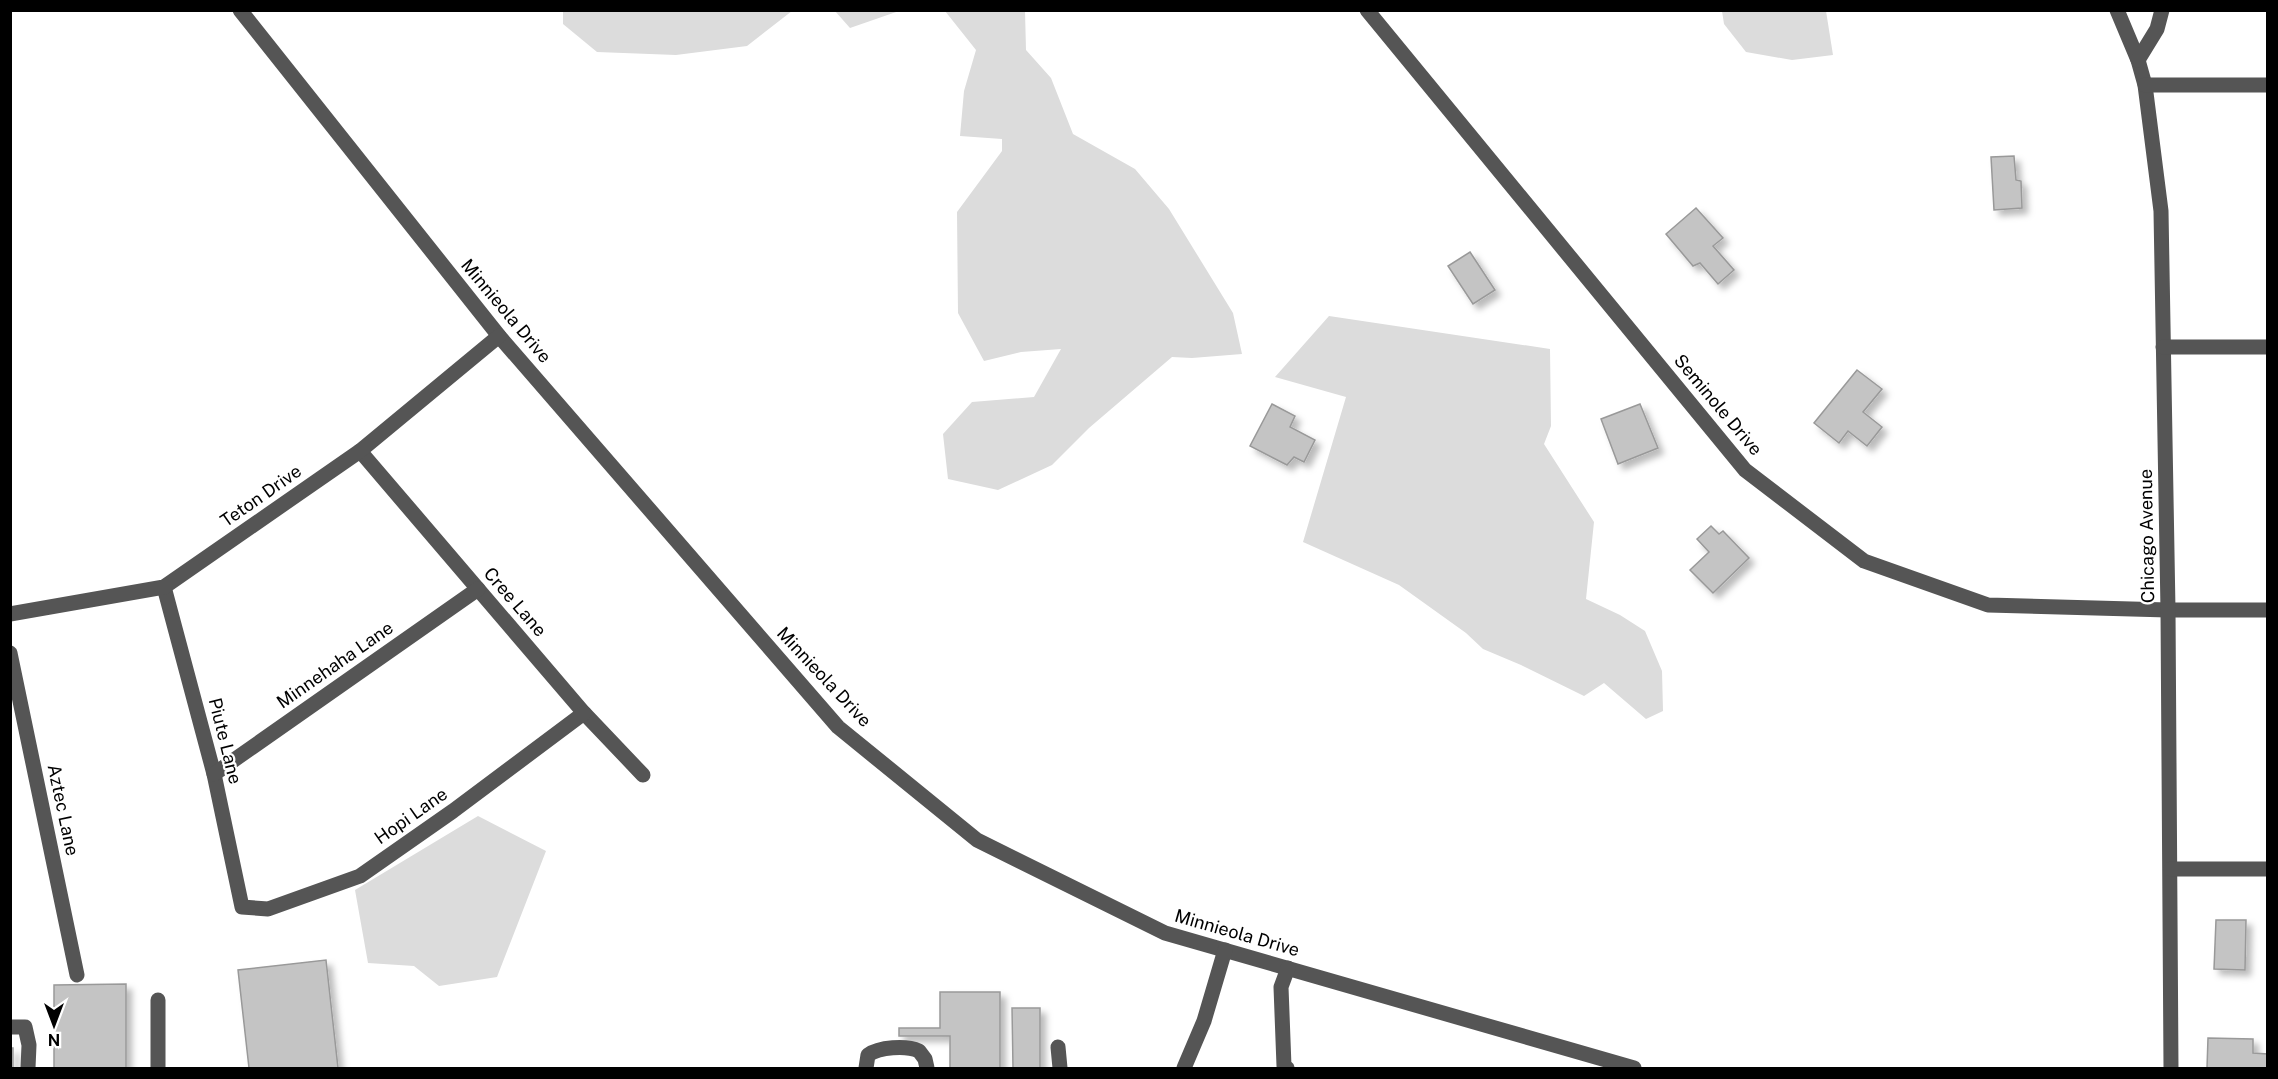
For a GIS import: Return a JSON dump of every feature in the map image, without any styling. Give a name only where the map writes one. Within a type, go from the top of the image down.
[{"type":"street","name":"Minnieola Drive","points":[[240,10],[499,336],[838,727],[976,840],[1165,933],[1634,1068]]},
{"type":"street","name":"Seminole Drive","points":[[1367,10],[1745,470],[1864,561],[1988,605],[2268,610]]},
{"type":"street","name":"Chicago Avenue","points":[[2117,10],[2138,60],[2145,85],[2161,211],[2168,610],[2171,1068]]},
{"type":"street","points":[[2138,60],[2157,29],[2162,10]]},
{"type":"street","points":[[2145,85],[2268,85]]},
{"type":"street","name":"Teton Drive","points":[[10,614],[164,587],[360,451],[499,336]]},
{"type":"street","points":[[2163,347],[2268,347]]},
{"type":"street","name":"Cree Lane","points":[[360,451],[584,713],[643,775]]},
{"type":"street","name":"Piute Lane","points":[[164,587],[214,774],[242,907]]},
{"type":"street","name":"Minnehaha Lane","points":[[214,774],[478,589]]},
{"type":"street","name":"Aztec Lane","points":[[10,653],[77,975]]},
{"type":"street","name":"Hopi Lane","points":[[242,907],[268,909],[360,876],[453,811],[584,713]]},
{"type":"street","points":[[2170,869],[2268,869]]},
{"type":"street","points":[[1184,1068],[1204,1021],[1225,950]]},
{"type":"street","points":[[1287,1068],[1284,1066],[1281,987],[1288,968]]},
{"type":"street","points":[[158,1000],[158,1068]]},
{"type":"street","points":[[10,1027],[25,1027],[29,1045],[28,1068]]},
{"type":"street","points":[[1058,1047],[1060,1068]]},
{"type":"street","points":[[866,1068],[868,1055],[873,1052],[901,1048],[919,1051],[925,1059],[927,1068]]},
{"type":"shaded area","points":[[563,10],[792,11],[747,46],[676,55],[597,52],[563,24]]},
{"type":"shaded area","points":[[835,11],[899,11],[850,28]]},
{"type":"shaded area","points":[[945,11],[1025,11],[1026,50],[1051,78],[1073,134],[1135,169],[1169,209],[1233,313],[1242,354],[1192,358],[1172,357],[1089,428],[1052,465],[998,490],[948,479],[943,434],[972,402],[1034,397],[1061,349],[1021,352],[984,361],[958,313],[957,212],[1002,151],[1002,139],[960,136],[964,91],[976,50]]},
{"type":"shaded area","points":[[1722,11],[1826,11],[1833,55],[1792,60],[1746,52],[1724,24]]},
{"type":"shaded area","points":[[1329,316],[1550,349],[1551,426],[1544,444],[1594,522],[1586,599],[1620,615],[1645,631],[1662,671],[1663,711],[1646,719],[1604,683],[1584,696],[1483,649],[1466,633],[1399,585],[1303,542],[1346,397],[1275,377]]},
{"type":"shaded area","points":[[478,816],[546,851],[497,977],[439,986],[414,966],[368,963],[355,890]]},
{"type":"building","points":[[2014,156],[2016,180],[2021,181],[2022,208],[1994,210],[1991,157]]},
{"type":"building","points":[[1696,208],[1723,238],[1713,246],[1734,270],[1718,284],[1700,263],[1693,266],[1666,234]]},
{"type":"building","points":[[1470,252],[1495,290],[1473,304],[1448,266]]},
{"type":"building","points":[[1857,370],[1882,389],[1863,412],[1882,427],[1867,446],[1848,431],[1839,443],[1814,423]]},
{"type":"building","points":[[1272,404],[1295,416],[1290,427],[1315,440],[1304,462],[1294,457],[1287,465],[1250,446]]},
{"type":"building","points":[[1640,404],[1658,448],[1618,464],[1601,419]]},
{"type":"building","points":[[1711,526],[1719,534],[1723,531],[1749,558],[1713,593],[1690,570],[1709,552],[1697,539]]},
{"type":"building","points":[[2216,920],[2246,920],[2245,970],[2214,969]]},
{"type":"building","points":[[326,960],[338,1068],[249,1068],[238,970]]},
{"type":"building","points":[[126,984],[126,1068],[54,1068],[54,985]]},
{"type":"building","points":[[940,992],[1000,992],[1000,1068],[950,1068],[950,1036],[899,1036],[899,1028],[940,1028]]},
{"type":"building","points":[[1012,1008],[1040,1008],[1040,1068],[1013,1068]]},
{"type":"building","points":[[2208,1038],[2253,1039],[2253,1053],[2268,1054],[2268,1068],[2207,1068]]},
{"type":"building","points":[[10,1048],[13,1048],[13,1068],[10,1068]]}]
